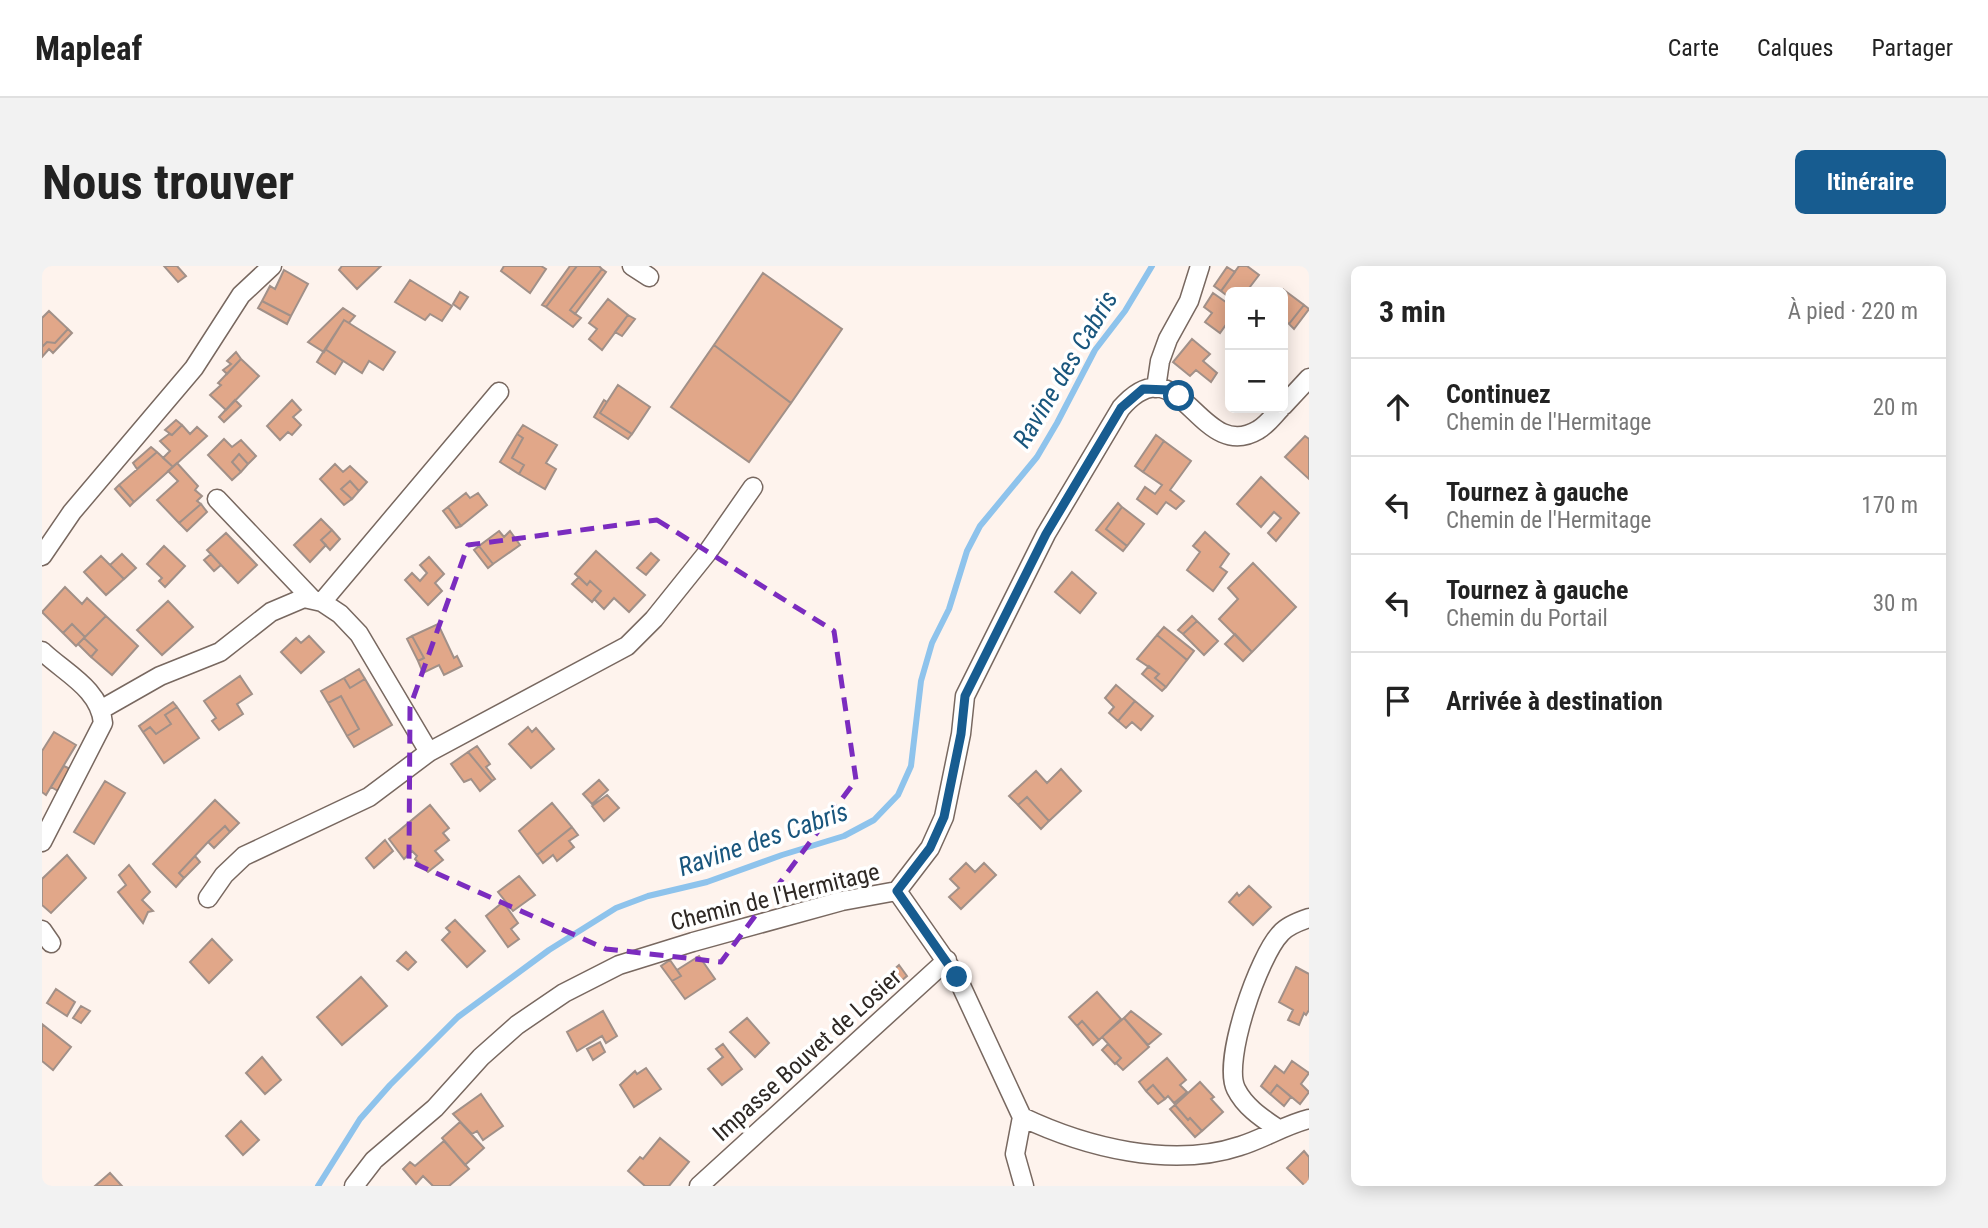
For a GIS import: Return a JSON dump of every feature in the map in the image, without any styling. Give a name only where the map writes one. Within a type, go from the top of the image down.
[{"type":"street","points":[[42,556],[72,512],[194,368],[241,295],[272,266]]},
{"type":"street","points":[[632,266],[649,277]]},
{"type":"street","points":[[1200,266],[1189,301],[1164,350],[1156,388],[1179,396],[1217,433],[1228,436],[1250,435],[1262,429],[1277,413]]},
{"type":"street","points":[[1288,401],[1309,378]]},
{"type":"street","name":"Chemin de l'Hermitage","points":[[354,1186],[374,1160],[435,1108],[481,1057],[517,1025],[564,993],[619,965],[693,942],[842,901],[897,891],[930,848],[944,817],[961,734],[965,696],[1046,534],[1121,408],[1143,389],[1156,388]]},
{"type":"street","points":[[318,601],[499,392]]},
{"type":"street","points":[[208,898],[224,875],[244,856],[369,797],[429,751],[627,646],[654,619],[700,562],[753,488]]},
{"type":"street","points":[[217,499],[318,601],[340,614],[359,634],[429,751]]},
{"type":"street","points":[[102,709],[160,676],[220,652],[280,607],[304,598],[318,601]]},
{"type":"street","points":[[42,650],[96,698],[102,709],[103,723],[42,842]]},
{"type":"street","points":[[897,891],[957,977],[1022,1116],[1015,1154],[1024,1186]]},
{"type":"street","points":[[1278,1129],[1251,1109],[1235,1088],[1231,1069],[1245,1006],[1266,953],[1281,932],[1309,918]]},
{"type":"street","name":"Impasse Bouvet de Losier","points":[[699,1186],[947,960]]},
{"type":"street","points":[[1022,1116],[1054,1132],[1101,1146],[1160,1155],[1201,1155],[1240,1146],[1309,1119]]},
{"type":"highlighted area","points":[[657,520],[834,631],[856,780],[721,962],[606,949],[409,861],[410,707],[468,545]]},
{"type":"building","points":[[164,266],[177,266],[186,276],[178,282]]},
{"type":"building","points":[[342,266],[381,266],[357,289],[339,270]]},
{"type":"building","points":[[504,266],[541,266],[546,269],[530,293],[501,271]]},
{"type":"building","points":[[570,266],[577,266],[546,307],[542,305]]},
{"type":"building","points":[[577,266],[599,266],[602,269],[570,310],[581,318],[573,327],[546,307]]},
{"type":"building","points":[[1239,266],[1247,266],[1259,275],[1250,287],[1225,287],[1225,294],[1221,291]]},
{"type":"building","points":[[1227,267],[1235,272],[1221,291],[1214,286]]},
{"type":"building","points":[[602,269],[606,272],[575,314],[570,310]]},
{"type":"building","points":[[284,270],[308,284],[291,316],[262,301],[270,286],[275,289]]},
{"type":"building","points":[[763,273],[842,329],[791,403],[714,345]]},
{"type":"building","points":[[410,280],[452,306],[442,321],[430,314],[425,320],[395,302]]},
{"type":"building","points":[[460,292],[468,297],[460,309],[453,304]]},
{"type":"building","points":[[1213,293],[1225,301],[1225,326],[1220,333],[1205,322],[1212,313],[1204,307]]},
{"type":"building","points":[[1288,293],[1304,305],[1288,323]]},
{"type":"building","points":[[608,299],[628,315],[602,350],[589,339],[597,329],[589,323]]},
{"type":"building","points":[[262,301],[291,316],[287,324],[258,308]]},
{"type":"building","points":[[1304,305],[1309,309],[1294,329],[1289,324]]},
{"type":"building","points":[[343,308],[355,316],[349,323],[344,320],[324,352],[308,342]]},
{"type":"building","points":[[49,311],[68,329],[55,343],[47,342],[42,347],[42,318]]},
{"type":"building","points":[[628,315],[635,319],[622,336],[615,332]]},
{"type":"building","points":[[344,320],[395,352],[383,370],[369,361],[362,373],[325,349]]},
{"type":"building","points":[[68,329],[72,333],[53,353],[49,349],[42,357],[42,347],[47,342],[55,343]]},
{"type":"building","points":[[1192,339],[1210,354],[1203,361],[1217,373],[1211,382],[1196,370],[1190,376],[1173,362]]},
{"type":"building","points":[[714,345],[791,403],[749,462],[671,407]]},
{"type":"building","points":[[325,349],[343,361],[335,374],[317,362]]},
{"type":"building","points":[[236,352],[241,359],[227,374],[223,370],[231,364],[227,361]]},
{"type":"building","points":[[241,359],[259,376],[226,410],[210,395]]},
{"type":"building","points":[[618,385],[650,407],[632,434],[600,413]]},
{"type":"building","points":[[235,400],[241,406],[224,422],[219,417]]},
{"type":"building","points":[[292,400],[301,410],[293,417],[301,425],[292,435],[288,432],[280,440],[267,426]]},
{"type":"building","points":[[604,400],[607,402],[600,413],[632,434],[628,439],[594,417]]},
{"type":"building","points":[[176,420],[182,425],[172,435],[165,430]]},
{"type":"building","points":[[182,425],[190,434],[197,427],[207,436],[173,467],[163,458],[170,451],[160,441],[169,434],[172,435]]},
{"type":"building","points":[[523,425],[557,445],[546,463],[556,469],[545,489],[519,474],[524,465],[512,458],[523,438],[517,434]]},
{"type":"building","points":[[517,434],[523,438],[512,458],[524,465],[519,474],[500,462]]},
{"type":"building","points":[[1156,435],[1164,441],[1143,472],[1135,466]]},
{"type":"building","points":[[1305,436],[1309,439],[1309,479],[1285,457]]},
{"type":"building","points":[[224,439],[232,447],[241,440],[256,456],[248,464],[239,454],[232,462],[241,472],[232,480],[208,455]]},
{"type":"building","points":[[1164,441],[1191,461],[1170,490],[1184,501],[1176,509],[1166,502],[1157,514],[1137,499],[1145,487],[1155,494],[1162,485],[1143,472]]},
{"type":"building","points":[[151,447],[157,452],[137,469],[133,463]]},
{"type":"building","points":[[157,452],[173,467],[134,502],[119,485]]},
{"type":"building","points":[[239,454],[248,464],[241,472],[232,462]]},
{"type":"building","points":[[177,463],[198,486],[195,490],[202,496],[197,501],[201,504],[179,523],[157,500],[178,481],[168,471]]},
{"type":"building","points":[[335,464],[343,472],[350,466],[367,482],[359,491],[350,481],[341,489],[352,499],[344,505],[320,479]]},
{"type":"building","points":[[1261,477],[1299,513],[1276,541],[1268,533],[1281,518],[1274,512],[1261,527],[1237,504]]},
{"type":"building","points":[[350,481],[359,491],[352,499],[341,489]]},
{"type":"building","points":[[119,485],[134,502],[130,506],[115,489]]},
{"type":"building","points":[[466,493],[470,498],[478,493],[487,505],[461,526],[448,507]]},
{"type":"building","points":[[1118,503],[1122,507],[1106,529],[1127,546],[1123,551],[1096,530]]},
{"type":"building","points":[[201,504],[207,512],[187,531],[179,523]]},
{"type":"building","points":[[448,507],[461,526],[456,528],[443,511]]},
{"type":"building","points":[[1122,507],[1144,524],[1127,546],[1106,529]]},
{"type":"building","points":[[321,519],[332,530],[321,540],[326,545],[310,562],[294,545]]},
{"type":"building","points":[[332,530],[340,539],[330,550],[321,540]]},
{"type":"building","points":[[499,531],[504,537],[510,531],[520,545],[493,564],[479,546]]},
{"type":"building","points":[[1205,532],[1229,554],[1220,567],[1227,572],[1213,591],[1187,570],[1200,552],[1193,546]]},
{"type":"building","points":[[226,533],[257,565],[238,583],[207,550]]},
{"type":"building","points":[[164,546],[185,566],[165,587],[159,581],[162,578],[147,564]]},
{"type":"building","points":[[479,546],[493,564],[488,568],[474,550]]},
{"type":"building","points":[[596,551],[645,595],[629,612],[614,598],[604,609],[594,599],[601,591],[590,581],[587,585],[575,574]]},
{"type":"building","points":[[651,553],[659,560],[646,575],[637,568]]},
{"type":"building","points":[[122,554],[136,568],[124,579],[110,565]]},
{"type":"building","points":[[211,554],[221,565],[214,571],[204,560]]},
{"type":"building","points":[[101,556],[124,579],[106,595],[84,572]]},
{"type":"building","points":[[429,557],[444,574],[435,583],[442,591],[428,605],[405,580],[412,573],[420,581],[427,573],[420,565]]},
{"type":"building","points":[[1253,563],[1296,607],[1252,652],[1219,619],[1238,599],[1228,588]]},
{"type":"building","points":[[1072,572],[1096,593],[1080,613],[1055,592]]},
{"type":"building","points":[[579,577],[587,585],[590,581],[601,591],[592,602],[572,584]]},
{"type":"building","points":[[65,587],[82,604],[87,598],[106,616],[85,637],[72,624],[63,633],[42,612]]},
{"type":"building","points":[[168,601],[193,627],[162,655],[137,630]]},
{"type":"building","points":[[106,616],[138,646],[112,675],[91,657],[97,650],[84,638]]},
{"type":"building","points":[[1192,616],[1197,621],[1183,634],[1178,630]]},
{"type":"building","points":[[1197,621],[1218,641],[1204,655],[1183,634]]},
{"type":"building","points":[[72,624],[85,637],[76,646],[63,633]]},
{"type":"building","points":[[438,624],[454,658],[457,656],[462,666],[444,675],[439,665],[423,673],[418,661],[424,658],[412,636]]},
{"type":"building","points":[[1164,627],[1194,651],[1187,660],[1157,635]]},
{"type":"building","points":[[1235,634],[1252,652],[1243,661],[1225,644]]},
{"type":"building","points":[[1157,635],[1187,660],[1166,687],[1155,678],[1159,674],[1137,659]]},
{"type":"building","points":[[309,636],[324,652],[301,673],[281,652],[296,638],[301,643]]},
{"type":"building","points":[[412,636],[424,658],[418,661],[407,639]]},
{"type":"building","points":[[84,638],[97,650],[91,657],[78,644]]},
{"type":"building","points":[[1149,666],[1159,674],[1155,678],[1166,687],[1162,691],[1142,674]]},
{"type":"building","points":[[359,669],[365,679],[350,688],[344,678]]},
{"type":"building","points":[[240,676],[252,694],[237,704],[243,714],[219,730],[212,721],[216,718],[204,701]]},
{"type":"building","points":[[344,678],[350,688],[365,679],[392,725],[354,747],[347,736],[359,729],[341,696],[328,703],[321,691]]},
{"type":"building","points":[[1116,685],[1135,701],[1118,721],[1109,713],[1114,707],[1105,698]]},
{"type":"building","points":[[341,696],[359,729],[347,736],[328,703]]},
{"type":"building","points":[[1135,701],[1153,716],[1141,730],[1132,722],[1126,728],[1118,721]]},
{"type":"building","points":[[173,702],[177,707],[165,715],[171,724],[156,734],[150,727],[143,732],[139,726]]},
{"type":"building","points":[[177,707],[199,738],[164,763],[143,732],[150,727],[156,734],[171,724],[165,715]]},
{"type":"building","points":[[528,727],[532,732],[536,728],[554,749],[531,768],[509,744]]},
{"type":"building","points":[[54,732],[76,745],[46,795],[42,792],[42,751]]},
{"type":"building","points":[[477,746],[490,764],[486,767],[495,779],[492,781],[468,752]]},
{"type":"building","points":[[468,752],[492,781],[480,791],[471,779],[464,782],[451,764]]},
{"type":"building","points":[[64,766],[70,769],[58,791],[51,787]]},
{"type":"building","points":[[1061,769],[1081,791],[1049,821],[1027,797],[1018,805],[1009,796],[1036,771],[1047,783]]},
{"type":"building","points":[[599,780],[608,790],[592,804],[583,794]]},
{"type":"building","points":[[105,781],[125,793],[94,844],[74,832]]},
{"type":"building","points":[[607,795],[619,808],[604,821],[592,806]]},
{"type":"building","points":[[1027,797],[1049,821],[1041,829],[1018,805]]},
{"type":"building","points":[[215,800],[239,823],[230,832],[225,826],[208,842],[179,873],[184,878],[176,887],[153,864]]},
{"type":"building","points":[[552,803],[572,827],[537,855],[519,831]]},
{"type":"building","points":[[430,805],[449,828],[443,833],[449,840],[435,851],[443,860],[428,872],[415,859],[417,856],[412,851],[404,859],[389,839]]},
{"type":"building","points":[[225,826],[230,832],[214,848],[208,842]]},
{"type":"building","points":[[572,827],[578,835],[569,841],[574,847],[557,861],[553,855],[543,863],[537,855]]},
{"type":"building","points":[[385,840],[393,851],[374,868],[366,858]]},
{"type":"building","points":[[67,855],[86,878],[51,913],[42,905],[42,879]]},
{"type":"building","points":[[195,856],[200,862],[184,878],[179,873]]},
{"type":"building","points":[[966,863],[975,872],[984,863],[996,875],[961,909],[949,897],[959,888],[950,879]]},
{"type":"building","points":[[129,865],[150,892],[142,900],[153,911],[148,912],[143,923],[118,892],[126,885],[119,875]]},
{"type":"building","points":[[519,876],[535,895],[513,911],[498,892]]},
{"type":"building","points":[[1249,886],[1271,907],[1253,925],[1229,902]]},
{"type":"building","points":[[503,902],[518,923],[511,929],[519,939],[508,947],[486,916]]},
{"type":"building","points":[[455,920],[485,951],[467,967],[442,940],[450,932],[446,928]]},
{"type":"building","points":[[212,939],[232,960],[209,983],[190,962]]},
{"type":"building","points":[[406,952],[416,962],[408,970],[397,961]]},
{"type":"building","points":[[699,956],[715,979],[685,999],[672,981],[681,976],[677,970]]},
{"type":"building","points":[[670,960],[681,976],[672,981],[661,966]]},
{"type":"building","points":[[899,965],[907,976],[889,991],[881,981]]},
{"type":"building","points":[[1296,967],[1309,974],[1309,1010],[1306,1015],[1304,1013],[1299,1025],[1288,1020],[1293,1010],[1279,1002]]},
{"type":"building","points":[[361,977],[387,1006],[342,1045],[317,1017]]},
{"type":"building","points":[[56,989],[75,1002],[67,1016],[47,1003]]},
{"type":"building","points":[[1097,992],[1121,1019],[1099,1040],[1082,1021],[1077,1026],[1069,1017]]},
{"type":"building","points":[[81,1006],[90,1011],[81,1023],[73,1018]]},
{"type":"building","points":[[603,1011],[617,1036],[606,1043],[602,1036],[577,1051],[567,1032]]},
{"type":"building","points":[[1131,1011],[1161,1034],[1148,1045],[1124,1018]]},
{"type":"building","points":[[747,1018],[769,1043],[755,1057],[730,1032]]},
{"type":"building","points":[[1124,1018],[1149,1047],[1123,1070],[1116,1063],[1121,1058],[1102,1037]]},
{"type":"building","points":[[1082,1021],[1099,1040],[1093,1045],[1077,1026]]},
{"type":"building","points":[[42,1024],[71,1047],[53,1070],[42,1061]]},
{"type":"building","points":[[600,1042],[605,1052],[593,1060],[587,1049]]},
{"type":"building","points":[[723,1044],[742,1069],[722,1085],[708,1069],[723,1057],[716,1049]]},
{"type":"building","points":[[1108,1044],[1121,1058],[1115,1064],[1102,1050]]},
{"type":"building","points":[[262,1057],[281,1080],[265,1094],[246,1073]]},
{"type":"building","points":[[1167,1058],[1186,1080],[1180,1085],[1187,1092],[1174,1103],[1168,1096],[1165,1099],[1153,1085],[1146,1091],[1139,1082]]},
{"type":"building","points":[[1292,1061],[1309,1073],[1301,1084],[1309,1092],[1300,1104],[1277,1085],[1270,1094],[1261,1086],[1275,1066],[1284,1073]]},
{"type":"building","points":[[646,1068],[661,1089],[634,1107],[620,1085],[635,1071],[637,1074]]},
{"type":"building","points":[[1200,1082],[1223,1112],[1202,1131],[1175,1105]]},
{"type":"building","points":[[1153,1085],[1165,1099],[1158,1104],[1146,1091]]},
{"type":"building","points":[[1277,1085],[1291,1097],[1284,1106],[1270,1094]]},
{"type":"building","points":[[481,1094],[503,1126],[483,1140],[477,1131],[472,1134],[453,1114]]},
{"type":"building","points":[[1175,1105],[1202,1131],[1195,1137],[1170,1109]]},
{"type":"building","points":[[241,1121],[259,1140],[243,1155],[226,1136]]},
{"type":"building","points":[[460,1122],[484,1148],[465,1165],[442,1138]]},
{"type":"building","points":[[660,1138],[689,1162],[669,1186],[645,1186],[628,1171],[640,1157],[643,1159]]},
{"type":"building","points":[[444,1141],[469,1169],[449,1186],[433,1186],[423,1176],[416,1184],[403,1169],[410,1162],[415,1166]]},
{"type":"building","points":[[1304,1151],[1309,1157],[1309,1186],[1305,1186],[1287,1168]]},
{"type":"building","points":[[110,1173],[122,1186],[95,1186]]},
{"type":"waterway","name":"Ravine des Cabris","points":[[318,1186],[360,1119],[390,1085],[458,1017],[549,950],[616,908],[648,896],[707,882],[844,836],[874,820],[898,795],[911,766],[921,681],[932,643],[949,609],[967,551],[980,526],[1037,457],[1095,350],[1125,311],[1152,266]]},
{"type":"route","points":[[957,977],[897,891],[930,848],[944,817],[961,734],[965,696],[1046,534],[1121,408],[1129,398],[1143,389],[1168,390],[1179,396]]}]
